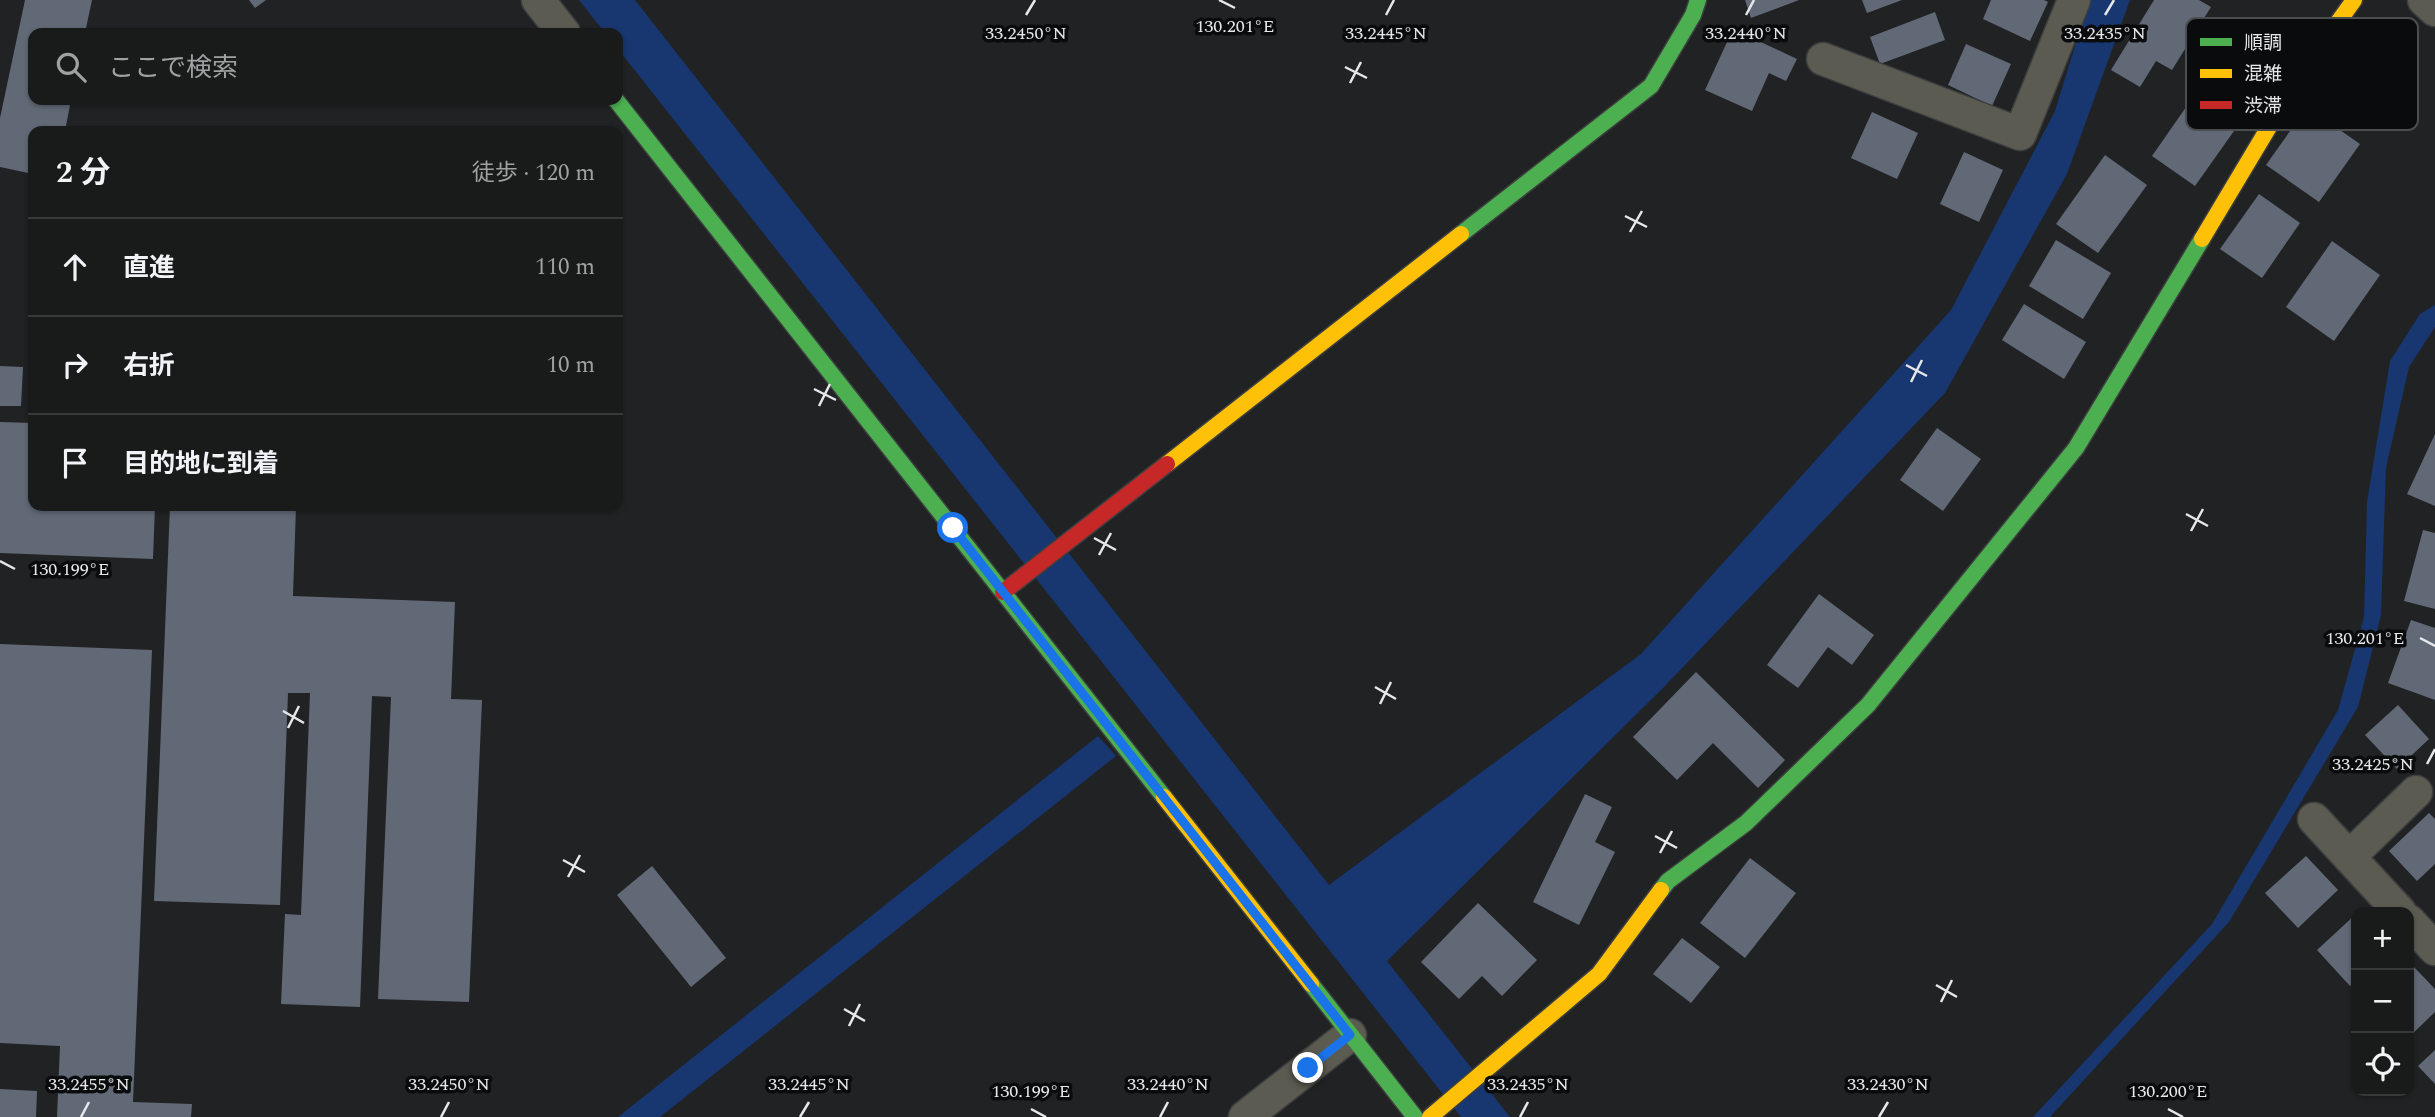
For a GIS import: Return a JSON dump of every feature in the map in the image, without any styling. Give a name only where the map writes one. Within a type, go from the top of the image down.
[{"type":"street","points":[[538,0],[560,28]]},
{"type":"street","points":[[1003,592],[1651,86],[1693,15],[1698,0]]},
{"type":"street","points":[[1823,59],[2020,134],[2074,0]]},
{"type":"street","points":[[2341,18],[2354,0]]},
{"type":"street","points":[[2424,0],[2435,10]]},
{"type":"street","points":[[621,105],[1415,1117]]},
{"type":"street","points":[[1430,1117],[1599,974],[1668,881],[1746,823],[1868,705],[2076,448],[2267,130]]},
{"type":"street","points":[[2349,857],[2416,792]]},
{"type":"street","points":[[2314,819],[2395,907]]},
{"type":"street","points":[[2414,926],[2435,949]]},
{"type":"street","points":[[1245,1117],[1350,1035]]},
{"type":"water","points":[[579,0],[635,0],[1329,885],[1641,654],[1951,310],[2055,111],[2089,0],[2130,0],[2067,174],[1945,393],[1664,687],[1387,961],[1510,1117],[1461,1117],[623,55],[623,28],[601,28]]},
{"type":"water","points":[[2435,305],[2435,327],[2409,367],[2386,468],[2381,615],[2358,707],[2229,922],[2050,1117],[2033,1117],[2212,924],[2338,710],[2364,617],[2367,502],[2390,361],[2420,314]]},
{"type":"water","points":[[1098,736],[1116,756],[660,1117],[618,1117]]},
{"type":"building","points":[[25,0],[92,0],[86,28],[28,28],[28,105],[70,105],[66,126],[28,126],[28,173],[0,167],[0,118]]},
{"type":"building","points":[[249,0],[266,0],[255,8]]},
{"type":"building","points":[[1745,0],[1799,0],[1751,18]]},
{"type":"building","points":[[1862,0],[1902,0],[1867,13]]},
{"type":"building","points":[[1991,0],[2048,2],[2030,41],[1983,19]]},
{"type":"building","points":[[2154,0],[2199,0],[2211,7],[2204,18],[2186,18],[2186,47],[2172,70],[2156,61],[2140,87],[2111,70]]},
{"type":"building","points":[[1935,12],[1945,40],[1880,64],[1870,37]]},
{"type":"building","points":[[1733,29],[1797,59],[1786,81],[1769,73],[1752,111],[1705,90]]},
{"type":"building","points":[[1966,44],[2011,64],[1992,106],[1948,85]]},
{"type":"building","points":[[2186,107],[2186,130],[2234,131],[2195,186],[2152,156]]},
{"type":"building","points":[[1872,112],[1918,133],[1897,179],[1851,158]]},
{"type":"building","points":[[2291,130],[2340,130],[2360,144],[2319,202],[2266,165]]},
{"type":"building","points":[[1964,152],[2003,170],[1979,222],[1940,204]]},
{"type":"building","points":[[2105,155],[2147,185],[2098,253],[2056,224]]},
{"type":"building","points":[[2259,194],[2300,223],[2262,278],[2220,249]]},
{"type":"building","points":[[2056,240],[2111,273],[2083,319],[2029,286]]},
{"type":"building","points":[[2332,241],[2380,275],[2334,341],[2286,307]]},
{"type":"building","points":[[2024,304],[2086,342],[2064,379],[2002,340]]},
{"type":"building","points":[[0,366],[23,367],[21,406],[0,406]]},
{"type":"building","points":[[0,422],[28,423],[28,511],[155,511],[153,559],[0,553]]},
{"type":"building","points":[[1937,428],[1981,459],[1943,511],[1900,480]]},
{"type":"building","points":[[2435,434],[2435,506],[2407,494]]},
{"type":"building","points":[[170,511],[296,511],[293,596],[455,602],[451,699],[482,700],[469,1002],[378,999],[391,697],[372,696],[360,1007],[281,1004],[285,914],[301,915],[310,693],[288,693],[280,905],[154,901]]},
{"type":"building","points":[[2423,530],[2435,533],[2435,609],[2404,601]]},
{"type":"building","points":[[1819,594],[1874,635],[1852,665],[1828,647],[1798,688],[1767,665]]},
{"type":"building","points":[[2411,620],[2435,628],[2435,700],[2388,683]]},
{"type":"building","points":[[0,644],[152,650],[133,1102],[192,1104],[191,1117],[57,1117],[60,1046],[0,1043]]},
{"type":"building","points":[[1696,672],[1785,760],[1758,788],[1713,743],[1677,780],[1633,737]]},
{"type":"building","points":[[2398,705],[2429,739],[2397,769],[2365,735]]},
{"type":"building","points":[[1585,794],[1612,807],[1595,842],[1615,852],[1579,925],[1533,902]]},
{"type":"building","points":[[2429,813],[2435,819],[2435,864],[2417,881],[2389,851]]},
{"type":"building","points":[[2306,856],[2338,890],[2298,928],[2265,893]]},
{"type":"building","points":[[1750,858],[1796,893],[1745,958],[1700,923]]},
{"type":"building","points":[[652,866],[726,958],[691,987],[617,895]]},
{"type":"building","points":[[1478,903],[1537,960],[1502,996],[1482,976],[1459,999],[1421,962]]},
{"type":"building","points":[[2351,919],[2350,986],[2317,950]]},
{"type":"building","points":[[1682,938],[1720,967],[1691,1003],[1653,974]]},
{"type":"building","points":[[2414,967],[2435,989],[2435,1012],[2414,1032]]},
{"type":"building","points":[[2435,1050],[2435,1084],[2418,1066]]},
{"type":"building","points":[[0,1089],[37,1091],[36,1117],[0,1117]]},
{"type":"traffic: fast","points":[[1461,234],[1651,86],[1693,15],[1698,0]]},
{"type":"traffic: fast","points":[[620,105],[1164,797]]},
{"type":"traffic: fast","points":[[1661,890],[1668,881],[1746,823],[1868,705],[2076,448],[2202,239]]},
{"type":"traffic: fast","points":[[1311,984],[1415,1117]]},
{"type":"traffic: slow","points":[[2341,18],[2354,0]]},
{"type":"traffic: slow","points":[[2202,239],[2267,130]]},
{"type":"traffic: slow","points":[[1167,464],[1461,234]]},
{"type":"traffic: slow","points":[[1164,797],[1311,984]]},
{"type":"traffic: slow","points":[[1430,1117],[1599,974],[1661,890]]},
{"type":"traffic: jam","points":[[1003,592],[1167,464]]},
{"type":"route","points":[[953,528],[1350,1035],[1308,1068]]}]
